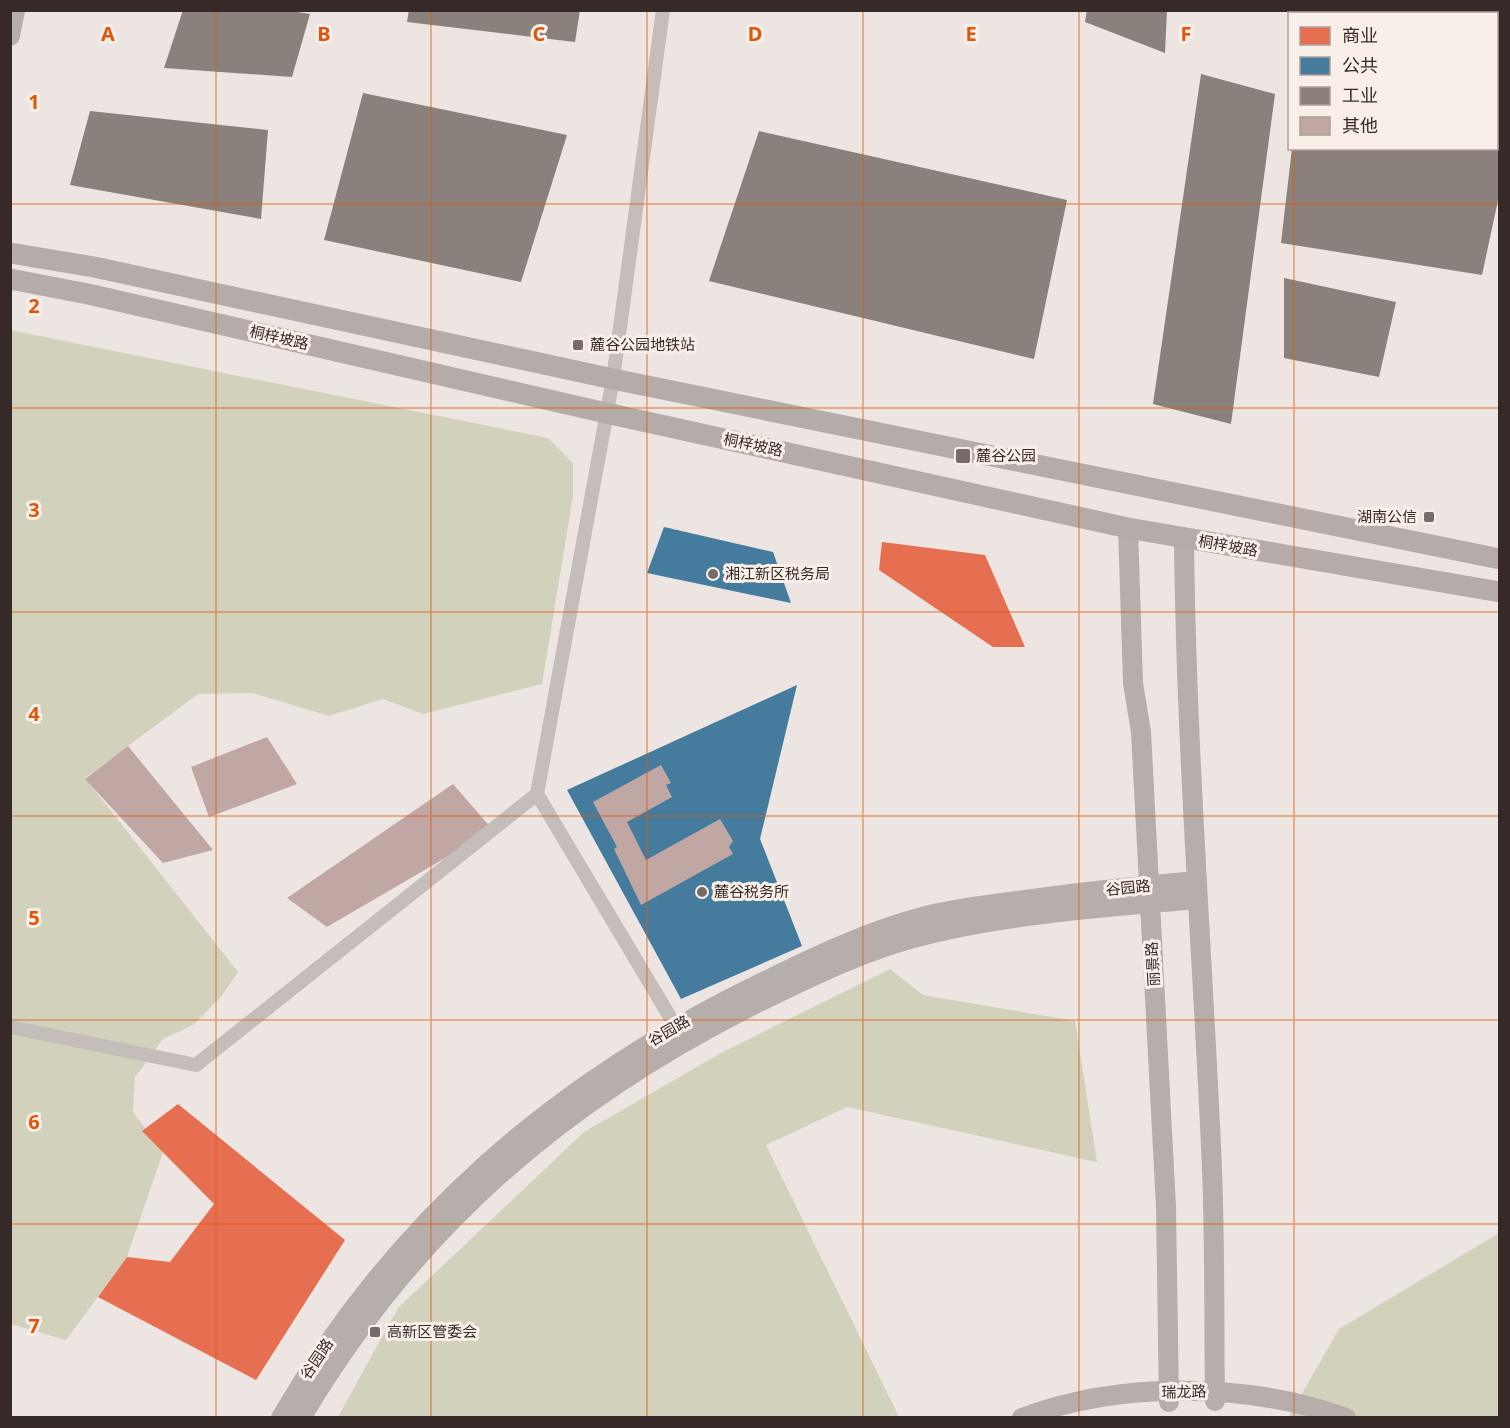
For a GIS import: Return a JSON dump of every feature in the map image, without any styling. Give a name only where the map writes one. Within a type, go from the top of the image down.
[{"type":"main road","points":[[10,36],[15,10]]},
{"type":"main road","name":"桐梓坡路","points":[[10,253],[105,269],[613,379],[1500,559]]},
{"type":"main road","name":"桐梓坡路","points":[[10,279],[88,294],[1128,528],[1500,592]]},
{"type":"main road","name":"丽景路","points":[[1128,528],[1133,683],[1141,732],[1166,1208],[1169,1396]]},
{"type":"main road","points":[[1184,538],[1187,713],[1212,1180],[1215,1396]]},
{"type":"main road","name":"谷园路","points":[[281,1418],[354,1306],[394,1258],[465,1184],[533,1122],[611,1066],[676,1027],[796,966],[893,926],[928,915],[982,906],[1197,890]]},
{"type":"main road","name":"谷园路","points":[[301,1418],[366,1318],[452,1221],[545,1133],[618,1081],[668,1050],[808,978],[860,955],[899,942],[984,922],[1149,894]]},
{"type":"main road","name":"瑞龙路","points":[[1056,1418],[1169,1396]]},
{"type":"main road","name":"瑞龙路","points":[[1215,1396],[1321,1418]]},
{"type":"main road","name":"瑞龙路","points":[[1022,1418],[1093,1400],[1215,1396],[1289,1401],[1347,1418]]},
{"type":"street","points":[[663,10],[613,379],[537,794],[676,1027]]},
{"type":"street","points":[[10,1027],[196,1065],[537,794]]},
{"type":"green space","points":[[10,330],[548,438],[573,463],[573,496],[542,684],[423,714],[383,699],[329,716],[252,693],[198,694],[85,778],[238,972],[221,997],[193,1025],[163,1039],[135,1077],[133,1112],[163,1152],[127,1257],[66,1340],[11,1324]]},
{"type":"green space","points":[[890,969],[923,995],[1075,1021],[1097,1162],[847,1107],[766,1145],[899,1417],[338,1417],[398,1308],[584,1132],[721,1053]]},
{"type":"green space","points":[[1499,1233],[1499,1417],[1288,1418],[1339,1329]]},
{"type":"building: 商业","points":[[882,542],[985,555],[1025,647],[993,647],[879,570]]},
{"type":"building: 商业","points":[[178,1104],[345,1240],[256,1380],[98,1297],[127,1257],[170,1262],[214,1204],[142,1131]]},
{"type":"building: 公共","points":[[664,527],[773,552],[791,603],[647,573]]},
{"type":"building: 公共","name":"麓谷税务所","points":[[797,685],[760,839],[802,946],[681,999],[567,790]]},
{"type":"building: 工业","points":[[183,10],[285,10],[310,14],[292,77],[164,68]]},
{"type":"building: 工业","points":[[409,10],[580,10],[575,42],[407,22]]},
{"type":"building: 工业","points":[[1087,10],[1167,10],[1165,53],[1085,22]]},
{"type":"building: 工业","points":[[1498,58],[1500,58],[1500,191],[1482,275],[1281,243],[1292,150],[1498,150]]},
{"type":"building: 工业","points":[[1201,74],[1275,94],[1231,424],[1153,404]]},
{"type":"building: 工业","points":[[363,93],[567,135],[521,282],[324,240]]},
{"type":"building: 工业","points":[[90,111],[268,130],[261,219],[70,185]]},
{"type":"building: 工业","points":[[759,131],[1067,200],[1034,359],[709,281]]},
{"type":"building: 工业","points":[[1284,278],[1396,302],[1379,377],[1284,358]]},
{"type":"building: 其他","points":[[267,737],[297,784],[209,817],[191,767]]},
{"type":"building: 其他","points":[[128,746],[213,850],[163,863],[85,779]]},
{"type":"building: 其他","points":[[661,765],[671,783],[666,785],[672,797],[627,822],[646,860],[720,819],[733,841],[729,847],[733,854],[641,905],[614,849],[617,847],[593,802]]},
{"type":"building: 其他","points":[[453,784],[493,830],[327,927],[287,898]]},
{"type":"place","name":"麓谷公园地铁站","points":[[578,345]]},
{"type":"place","name":"麓谷公园","points":[[963,456]]},
{"type":"place","name":"湖南公信","points":[[1429,517]]},
{"type":"place","name":"湘江新区税务局","points":[[713,574]]},
{"type":"place","name":"麓谷税务所","points":[[702,892]]},
{"type":"place","name":"高新区管委会","points":[[375,1332]]}]
